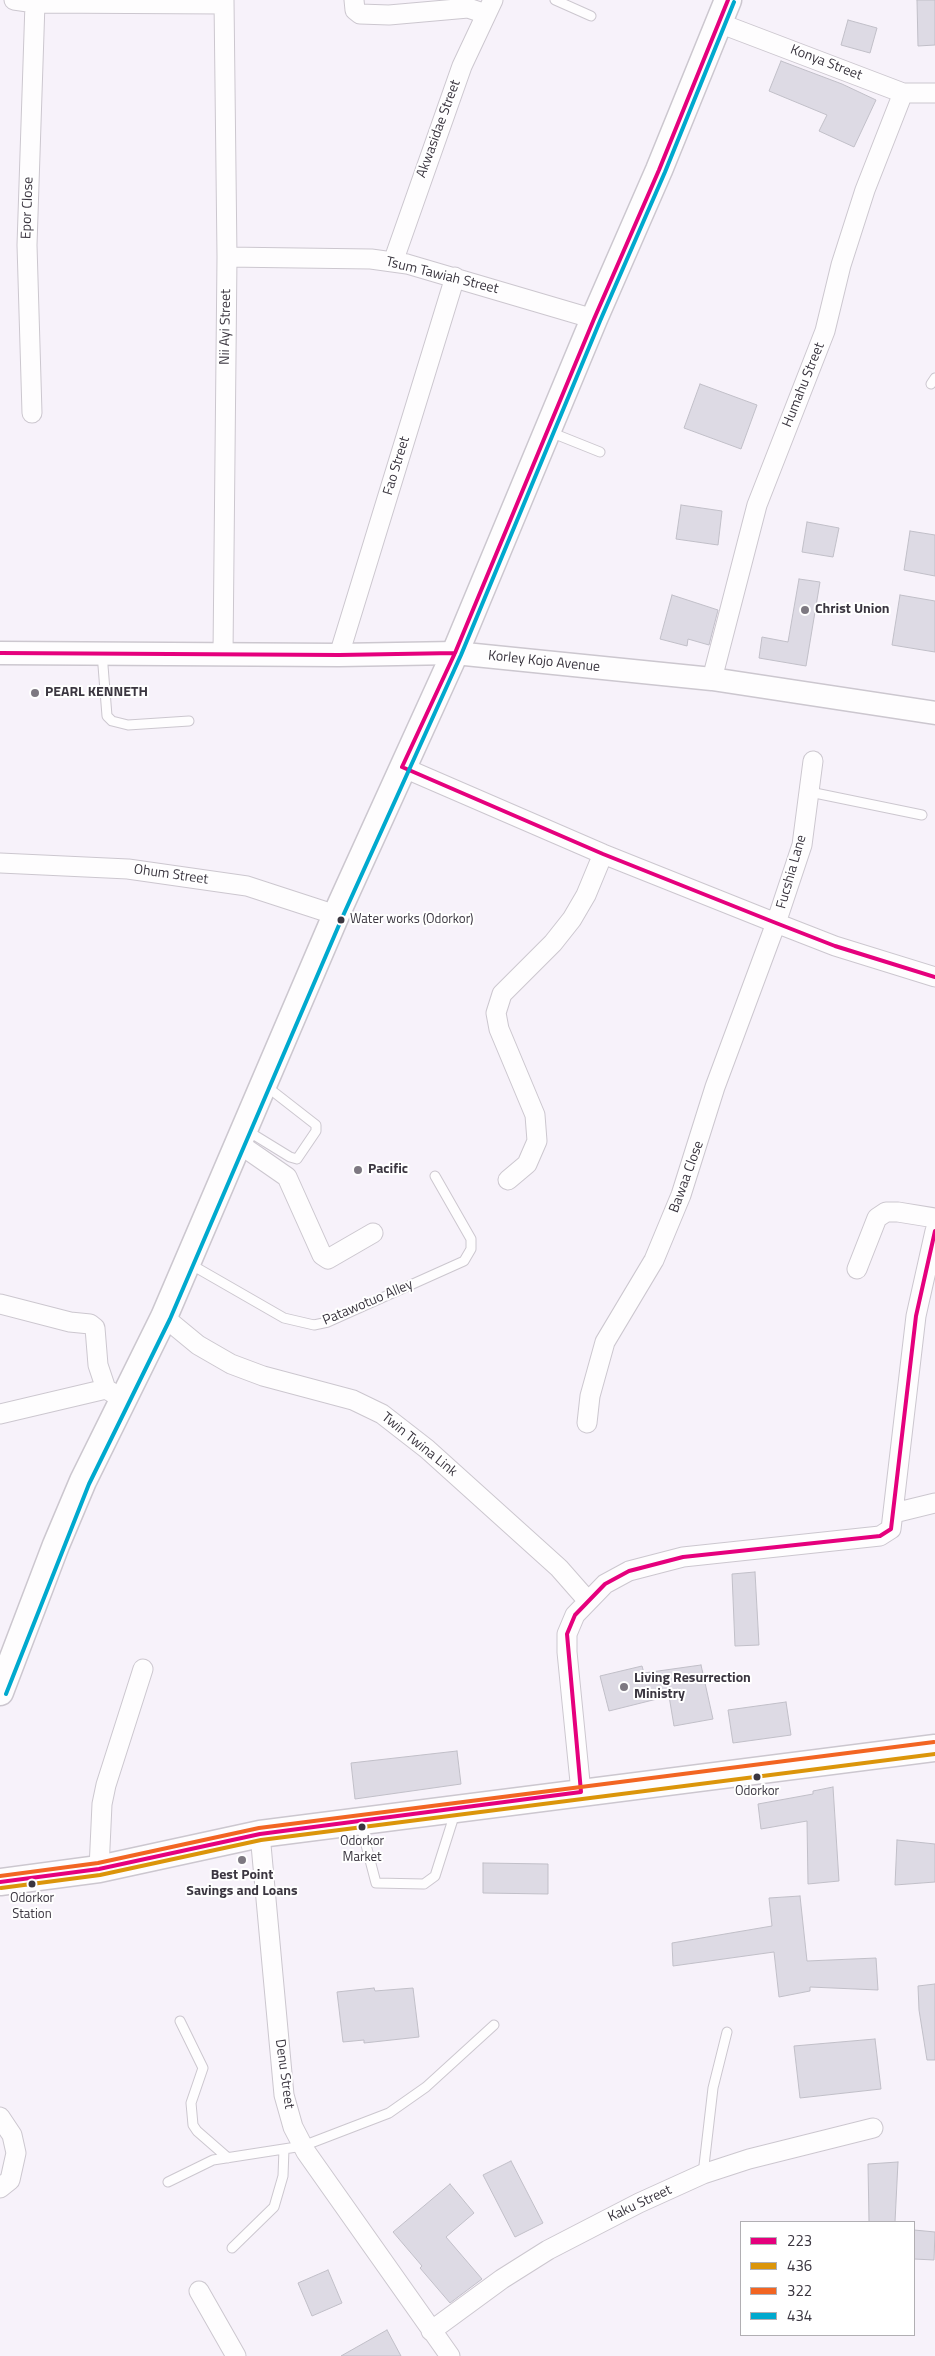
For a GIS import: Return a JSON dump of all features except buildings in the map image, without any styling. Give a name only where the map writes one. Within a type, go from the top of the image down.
[{"type":"main road","points":[[0,1692],[114,1394],[164,1317],[188,1263],[336,915],[455,652],[594,319],[659,170],[723,11]]},
{"type":"main road","points":[[0,1882],[99,1869],[260,1834],[935,1748]]},
{"type":"street","points":[[14,0],[35,3],[224,2]]},
{"type":"street","points":[[354,0],[355,10],[360,14],[389,15],[490,7]]},
{"type":"street","name":"Nii Ayi Street","points":[[223,653],[227,257],[224,2]]},
{"type":"street","name":"Epor Close","points":[[32,413],[27,245],[35,3]]},
{"type":"street","name":"Akwasidae Street","points":[[393,262],[462,66],[490,7]]},
{"type":"street","name":"Konya Street","points":[[723,11],[903,93],[935,93]]},
{"type":"street","name":"Humahu Street","points":[[712,679],[757,504],[825,331],[841,265],[865,190],[903,93]]},
{"type":"street","name":"Tsum Tawiah Street","points":[[227,257],[370,259],[393,262],[455,277],[594,319]]},
{"type":"street","name":"Fao Street","points":[[339,655],[455,277]]},
{"type":"street","name":"Korley Kojo Avenue","points":[[0,653],[339,655],[455,652],[712,679],[935,713]]},
{"type":"street","name":"Fucshia Lane","points":[[776,923],[802,845],[810,792],[812,761]]},
{"type":"street","points":[[402,767],[603,854],[776,923],[835,946],[935,977]]},
{"type":"street","points":[[508,1180],[526,1164],[537,1141],[535,1115],[499,1029],[496,1013],[502,994],[572,919],[586,895],[603,854]]},
{"type":"street","name":"Ohum Street","points":[[0,863],[128,869],[247,886],[336,915]]},
{"type":"street","name":"Bawaa Close","points":[[587,1423],[590,1396],[605,1342],[654,1260],[682,1195],[715,1088],[776,923]]},
{"type":"street","points":[[241,1136],[287,1177],[322,1255],[328,1259],[374,1233]]},
{"type":"street","points":[[857,1268],[877,1218],[886,1212],[935,1218]]},
{"type":"street","points":[[581,1792],[567,1652],[568,1634],[575,1615],[605,1584],[629,1571],[683,1557],[880,1536],[891,1529],[916,1316],[935,1231]]},
{"type":"street","points":[[0,1304],[70,1322],[90,1324],[95,1328],[98,1364],[114,1394],[0,1414]]},
{"type":"street","name":"Twin Twina Link","points":[[164,1317],[198,1345],[231,1364],[263,1376],[353,1400],[382,1414],[427,1449],[551,1562],[588,1601]]},
{"type":"street","points":[[894,1512],[935,1503]]},
{"type":"street","points":[[99,1869],[104,1794],[143,1670]]},
{"type":"street","name":"Denu Street","points":[[260,1834],[284,2095],[293,2127],[293,2147],[450,2356]]},
{"type":"street","points":[[0,2117],[4,2120],[12,2135],[16,2153],[10,2180],[0,2188]]},
{"type":"street","name":"Kaku Street","points":[[431,2331],[502,2279],[548,2250],[639,2203],[703,2174],[803,2144],[873,2128]]},
{"type":"street","points":[[199,2291],[236,2356]]},
{"type":"lane","points":[[555,0],[591,16]]},
{"type":"lane","points":[[548,430],[600,452]]},
{"type":"lane","points":[[102,653],[107,716],[112,721],[128,725],[189,721]]},
{"type":"lane","points":[[810,792],[922,815]]},
{"type":"lane","points":[[241,1136],[297,1159],[316,1131],[316,1125],[264,1085]]},
{"type":"lane","name":"Patawotuo Alley","points":[[188,1263],[284,1318],[314,1325],[328,1322],[464,1261],[471,1249],[472,1239],[435,1176]]},
{"type":"lane","points":[[360,1821],[373,1878],[376,1883],[424,1884],[435,1876],[456,1808]]},
{"type":"lane","points":[[180,2021],[203,2068],[191,2103],[193,2125],[197,2131],[228,2158]]},
{"type":"lane","points":[[168,2182],[213,2160],[293,2147],[389,2113],[426,2087],[494,2025]]},
{"type":"lane","points":[[703,2174],[713,2088],[727,2032]]},
{"type":"lane","points":[[232,2248],[274,2207],[293,2147]]},
{"type":"transit line","name":"223","points":[[728,0],[659,170],[594,319],[455,653],[402,767],[603,854],[776,923],[835,946],[935,977]]},
{"type":"transit line","name":"434","points":[[6,1694],[89,1484],[170,1319],[342,918],[461,655],[600,321],[665,172],[734,2]]},
{"type":"transit line","name":"223","points":[[0,653],[339,655],[455,653]]},
{"type":"transit line","name":"223","points":[[0,1882],[99,1869],[260,1834],[581,1792],[567,1634],[575,1615],[605,1584],[629,1571],[683,1557],[880,1536],[891,1529],[916,1316],[935,1231]]},
{"type":"transit line","name":"322","points":[[0,1876],[98,1863],[259,1828],[934,1742]]},
{"type":"transit line","name":"436","points":[[1,1888],[100,1875],[261,1840],[935,1754]]},
{"type":"place","name":"Christ Union","points":[[805,610]]},
{"type":"place","name":"PEARL KENNETH","points":[[35,693]]},
{"type":"place","name":"Water works (Odorkor)","points":[[341,920]]},
{"type":"place","name":"Pacific","points":[[358,1170]]},
{"type":"place","name":"Living Resurrection Ministry","points":[[624,1687]]},
{"type":"place","name":"Odorkor","points":[[757,1777]]},
{"type":"place","name":"Odorkor Market","points":[[362,1827]]},
{"type":"place","name":"Best Point Savings and Loans","points":[[242,1860]]},
{"type":"place","name":"Odorkor Station","points":[[32,1884]]}]
